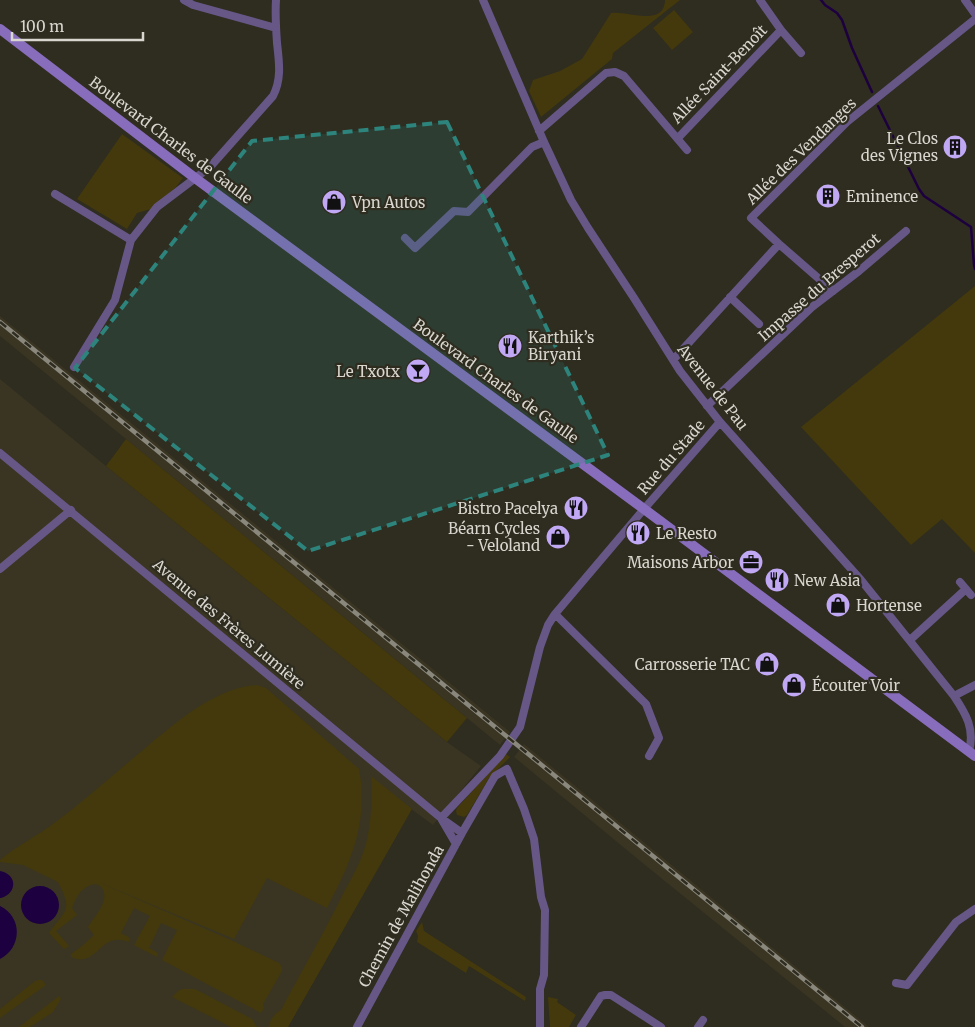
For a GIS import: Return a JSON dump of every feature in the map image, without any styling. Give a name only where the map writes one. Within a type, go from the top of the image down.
[{"type":"main road","name":"Boulevard Charles de Gaulle","points":[[0,29],[195,178],[972,754]]},
{"type":"street","points":[[184,0],[193,5],[276,28]]},
{"type":"street","points":[[74,367],[115,300],[131,240],[157,207],[210,167],[278,88],[280,72],[276,28],[276,0]]},
{"type":"street","name":"Avenue de Pau","points":[[483,0],[539,131],[571,200],[680,371],[706,406],[861,580],[954,696],[966,715],[973,732],[972,754]]},
{"type":"street","points":[[760,0],[781,30],[801,53]]},
{"type":"street","points":[[965,0],[975,14]]},
{"type":"street","name":"Allée des Vendanges","points":[[779,244],[752,218],[847,122],[975,19]]},
{"type":"street","name":"Allée Saint-Benoît","points":[[678,138],[781,30]]},
{"type":"street","points":[[539,131],[606,73],[615,72],[624,76],[688,150]]},
{"type":"street","points":[[405,238],[415,248],[454,211],[468,212],[532,147],[544,142]]},
{"type":"street","points":[[55,194],[131,240]]},
{"type":"street","name":"Impasse du Bresperot","points":[[706,406],[812,307],[906,231]]},
{"type":"street","points":[[673,360],[779,244],[833,291]]},
{"type":"street","points":[[730,297],[759,324]]},
{"type":"street","name":"Rue du Stade","points":[[644,509],[720,422]]},
{"type":"street","name":"Avenue des Frères Lumière","points":[[0,453],[441,818]]},
{"type":"street","points":[[462,833],[441,818],[500,756],[520,727],[540,647],[548,625],[555,614],[644,509]]},
{"type":"street","points":[[0,569],[71,510]]},
{"type":"street","points":[[910,640],[969,592],[960,582]]},
{"type":"street","points":[[555,614],[646,704],[659,738],[649,756]]},
{"type":"street","points":[[954,696],[975,685]]},
{"type":"street","points":[[456,844],[495,776],[507,769],[534,839],[541,896],[545,910],[544,975],[540,989],[540,1027]]},
{"type":"street","name":"Chemin de Malihonda","points":[[356,1027],[456,844],[441,818]]},
{"type":"street","points":[[896,983],[907,985],[956,922],[975,909]]},
{"type":"street","points":[[581,1027],[601,996],[605,995],[611,995],[661,1027]]},
{"type":"street","points":[[698,1027],[703,1020]]},
{"type":"highlighted area","points":[[447,122],[608,455],[308,551],[75,368],[252,141]]},
{"type":"shaded area","points":[[665,0],[680,0],[613,53],[612,59],[541,117],[529,91],[533,80],[560,71],[582,59],[611,13],[652,16],[663,8]]},
{"type":"shaded area","points":[[674,10],[693,32],[672,50],[653,28]]},
{"type":"shaded area","points":[[122,134],[183,178],[176,187],[151,209],[137,213],[127,229],[77,199]]},
{"type":"shaded area","points":[[975,286],[975,553],[942,519],[911,545],[801,427]]},
{"type":"shaded area","points":[[0,316],[510,732],[500,745],[0,336]]},
{"type":"shaded area","points":[[0,379],[447,742],[481,766],[433,825],[411,809],[288,1027],[0,1027]]},
{"type":"shaded area","points":[[126,439],[467,718],[447,742],[106,466]]},
{"type":"shaded area","points":[[257,685],[266,688],[359,769],[362,806],[360,824],[344,875],[327,908],[267,878],[234,939],[98,882],[279,963],[282,971],[263,1004],[264,1008],[261,1013],[162,960],[177,930],[161,923],[149,948],[158,953],[157,957],[134,945],[150,916],[134,908],[121,933],[130,938],[129,942],[111,941],[87,958],[71,957],[71,954],[94,935],[88,927],[103,903],[104,893],[101,886],[90,885],[79,894],[72,908],[77,915],[56,931],[69,946],[64,949],[49,933],[63,914],[66,905],[58,882],[23,865],[0,862],[0,860],[57,821],[195,709],[225,693]]},
{"type":"shaded area","points":[[524,744],[869,1027],[845,1027],[645,865],[514,757]]},
{"type":"shaded area","points":[[506,754],[510,757],[489,778],[467,815],[464,817],[457,815],[457,808]]},
{"type":"shaded area","points":[[371,776],[412,809],[288,1027],[269,1027],[273,1017],[281,1010],[320,939],[361,857],[366,844],[370,819]]},
{"type":"shaded area","points":[[0,871],[10,876],[13,884],[13,888],[7,896],[1,898],[0,898]]},
{"type":"shaded area","points":[[40,886],[53,892],[59,905],[53,918],[40,924],[27,918],[21,905],[27,892]]},
{"type":"shaded area","points":[[0,906],[13,917],[17,932],[13,948],[0,959]]},
{"type":"shaded area","points":[[422,922],[424,931],[526,997],[525,1001],[469,966],[466,973],[417,942],[418,936],[416,931]]},
{"type":"shaded area","points":[[38,980],[42,980],[46,985],[0,1018],[0,1009]]},
{"type":"shaded area","points":[[182,989],[195,989],[252,1019],[257,1027],[231,1027],[172,997]]},
{"type":"shaded area","points":[[59,996],[61,999],[53,1012],[30,1027],[19,1027]]},
{"type":"shaded area","points":[[548,997],[558,999],[557,1002],[576,1015],[569,1027],[550,1027]]},
{"type":"waterway","points":[[821,0],[837,13],[842,20],[852,48],[872,92]]},
{"type":"waterway","points":[[878,106],[924,196],[971,227],[975,269]]},
{"type":"railway","points":[[0,322],[862,1027]]},
{"type":"place","name":"Le Clos des Vignes","points":[[955,147]]},
{"type":"place","name":"Eminence","points":[[828,196]]},
{"type":"place","name":"Vpn Autos","points":[[334,202]]},
{"type":"place","name":"Karthik’s Biryani","points":[[510,346]]},
{"type":"place","name":"Le Txotx","points":[[418,371]]},
{"type":"place","name":"Bistro Pacelya","points":[[576,508]]},
{"type":"place","name":"Le Resto","points":[[638,533]]},
{"type":"place","name":"Béarn Cycles - Veloland","points":[[558,537]]},
{"type":"place","name":"Maisons Arbor","points":[[751,562]]},
{"type":"place","name":"New Asia","points":[[777,580]]},
{"type":"place","name":"Hortense","points":[[838,605]]},
{"type":"place","name":"Carrosserie TAC","points":[[767,664]]},
{"type":"place","name":"Écouter Voir","points":[[794,685]]}]
